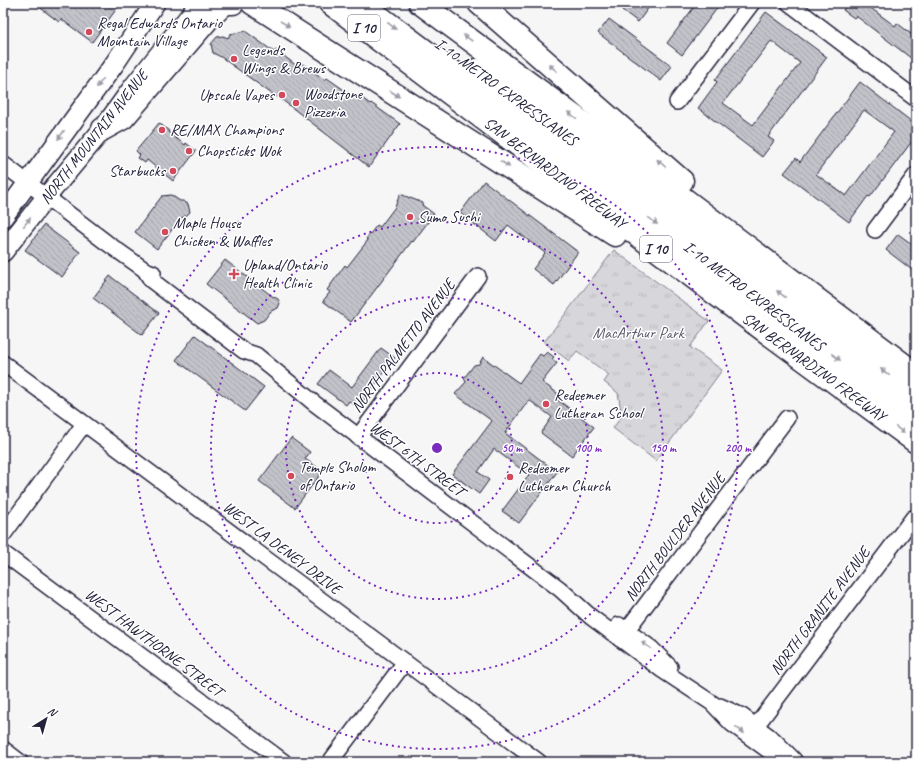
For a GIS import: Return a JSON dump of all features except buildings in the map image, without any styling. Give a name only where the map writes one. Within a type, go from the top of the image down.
[{"type":"highway","points":[[103,129],[123,118],[208,19],[225,3],[232,3]]},
{"type":"highway","name":"SAN BERNARDINO FREEWAY","points":[[330,3],[746,317],[916,442]]},
{"type":"highway","name":"I-10 METRO EXPRESSLANES","points":[[361,3],[916,417]]},
{"type":"highway","name":"I-10 METRO EXPRESSLANES","points":[[385,3],[680,219],[916,395]]},
{"type":"highway","points":[[420,3],[590,128],[916,374]]},
{"type":"highway","points":[[479,3],[670,171],[724,215],[823,290],[850,324]]},
{"type":"highway","points":[[251,5],[636,248],[718,309],[746,317]]},
{"type":"highway","points":[[398,54],[632,206]]},
{"type":"highway","points":[[590,128],[680,219]]},
{"type":"main road","name":"NORTH MOUNTAIN AVENUE","points":[[3,216],[115,63],[155,3]]},
{"type":"main road","name":"NORTH MOUNTAIN AVENUE","points":[[3,252],[103,129],[134,86],[200,3]]},
{"type":"street","points":[[677,102],[752,3]]},
{"type":"street","points":[[789,3],[916,99]]},
{"type":"street","name":"WEST 6TH STREET","points":[[3,164],[145,270],[151,280],[244,351],[256,355],[358,437],[560,589],[591,617],[623,635],[662,670],[712,703],[732,724],[787,762]]},
{"type":"street","points":[[875,230],[916,175]]},
{"type":"street","name":"NORTH PALMETTO AVENUE","points":[[358,437],[478,276]]},
{"type":"street","name":"WEST LA DENEY DRIVE","points":[[3,363],[539,762]]},
{"type":"street","name":"NORTH BOULDER AVENUE","points":[[623,635],[787,418]]},
{"type":"street","points":[[3,535],[84,424]]},
{"type":"street","name":"NORTH GRANITE AVENUE","points":[[756,726],[913,518]]},
{"type":"street","name":"WEST HAWTHORNE STREET","points":[[3,553],[284,762]]},
{"type":"street","points":[[330,762],[406,662]]},
{"type":"street","name":"WEST 6TH STREET","points":[[712,703],[742,716],[774,740],[795,762]]},
{"type":"street","points":[[3,750],[20,762]]},
{"type":"green space","name":"MacArthur Park","points":[[614,250],[709,321],[690,347],[722,370],[656,461],[613,428],[622,416],[618,393],[604,382],[609,375],[577,351],[569,361],[544,342]]},
{"type":"place","name":"Regal Edwards Ontario Mountain Village","points":[[89,32]]},
{"type":"place","name":"Legends Wings & Brews","points":[[234,59]]},
{"type":"place","name":"Upscale Vapes","points":[[282,95]]},
{"type":"place","name":"Woodstone Pizzeria","points":[[296,103]]},
{"type":"place","name":"RE/MAX Champions","points":[[162,130]]},
{"type":"place","name":"Chopsticks Wok","points":[[189,151]]},
{"type":"place","name":"Starbucks","points":[[173,171]]},
{"type":"place","name":"Sumo Sushi","points":[[410,217]]},
{"type":"place","name":"Maple House Chicken & Waffles","points":[[165,232]]},
{"type":"place","name":"Upland/Ontario Health Clinic","points":[[234,274]]},
{"type":"place","name":"Redeemer Lutheran School","points":[[546,404]]},
{"type":"place","name":"Temple Sholom of Ontario","points":[[291,476]]},
{"type":"place","name":"Redeemer Lutheran Church","points":[[510,477]]}]
